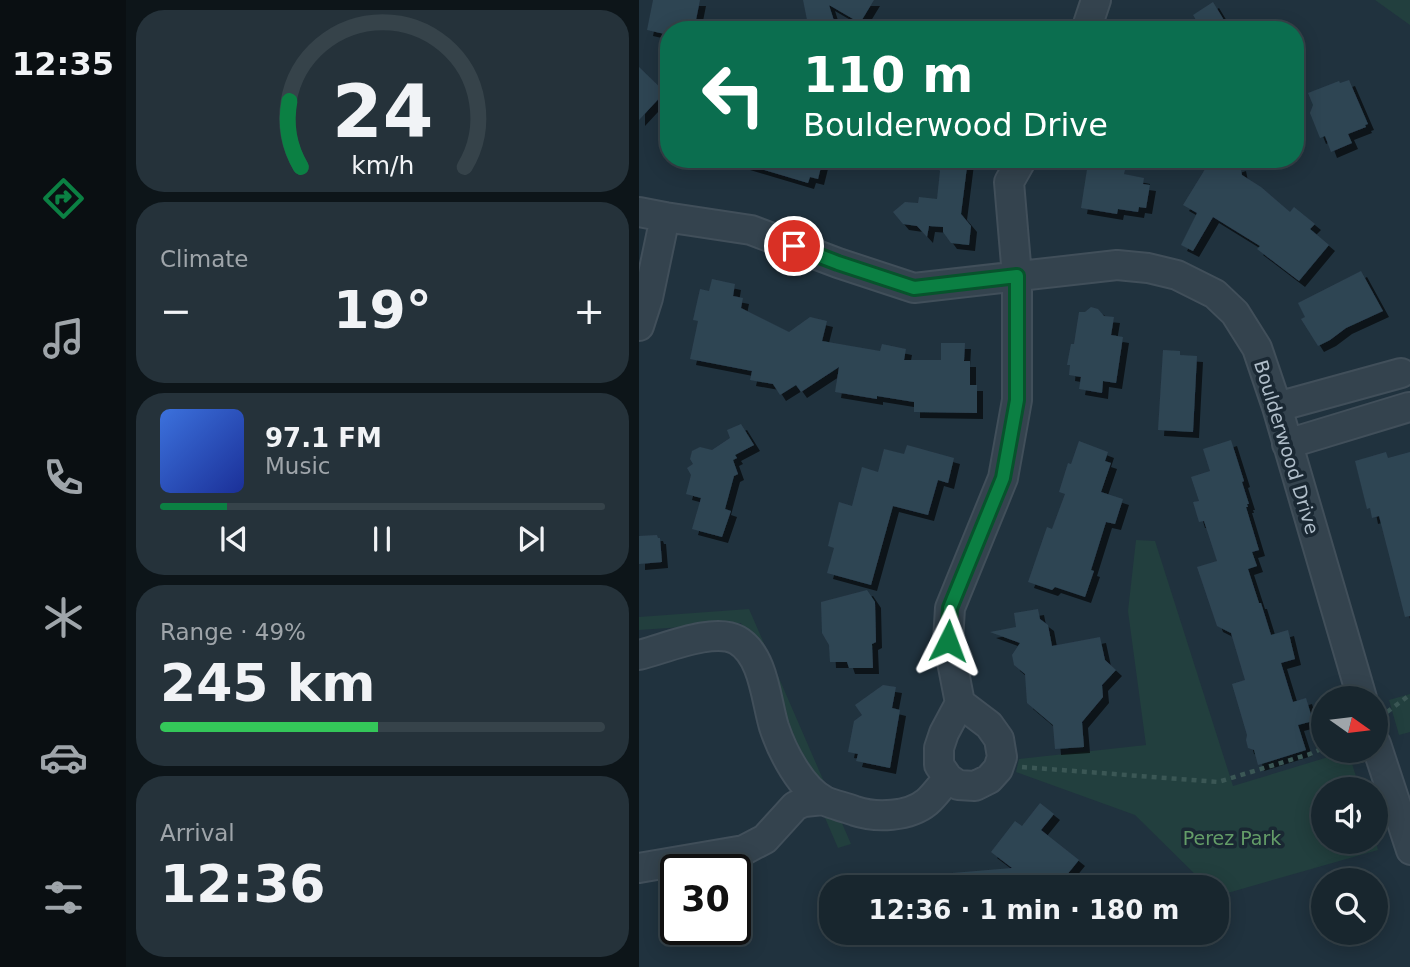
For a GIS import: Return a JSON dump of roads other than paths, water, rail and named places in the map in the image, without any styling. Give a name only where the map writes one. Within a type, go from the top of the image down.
[{"type":"street","points":[[1089,21],[1096,0]]},
{"type":"street","points":[[960,703],[989,725],[998,739],[1002,757],[998,769],[989,779],[974,786],[958,785],[948,778],[939,765],[939,748],[943,733],[960,703],[948,641],[950,608],[1003,478],[1017,400],[1017,276],[1009,182],[1017,168]]},
{"type":"street","points":[[639,326],[648,298],[652,215]]},
{"type":"street","name":"Boulderwood Drive","points":[[652,215],[751,230],[914,288],[1117,265],[1148,268],[1177,275],[1215,294],[1235,313],[1257,348],[1277,407],[1358,686]]},
{"type":"street","points":[[1277,407],[1405,365],[1400,391],[1409,408],[1287,444]]},
{"type":"street","points":[[639,655],[703,637],[722,636],[737,640],[749,651],[761,674],[774,728],[792,766],[805,785],[823,800],[861,813],[881,816],[905,812],[925,803],[948,778]]},
{"type":"street","points":[[1382,763],[1410,850]]},
{"type":"street","points":[[639,868],[744,850],[765,839],[795,807],[804,802],[823,800]]},
{"type":"park label","name":"Perez Park","points":[[1232,838]]}]
